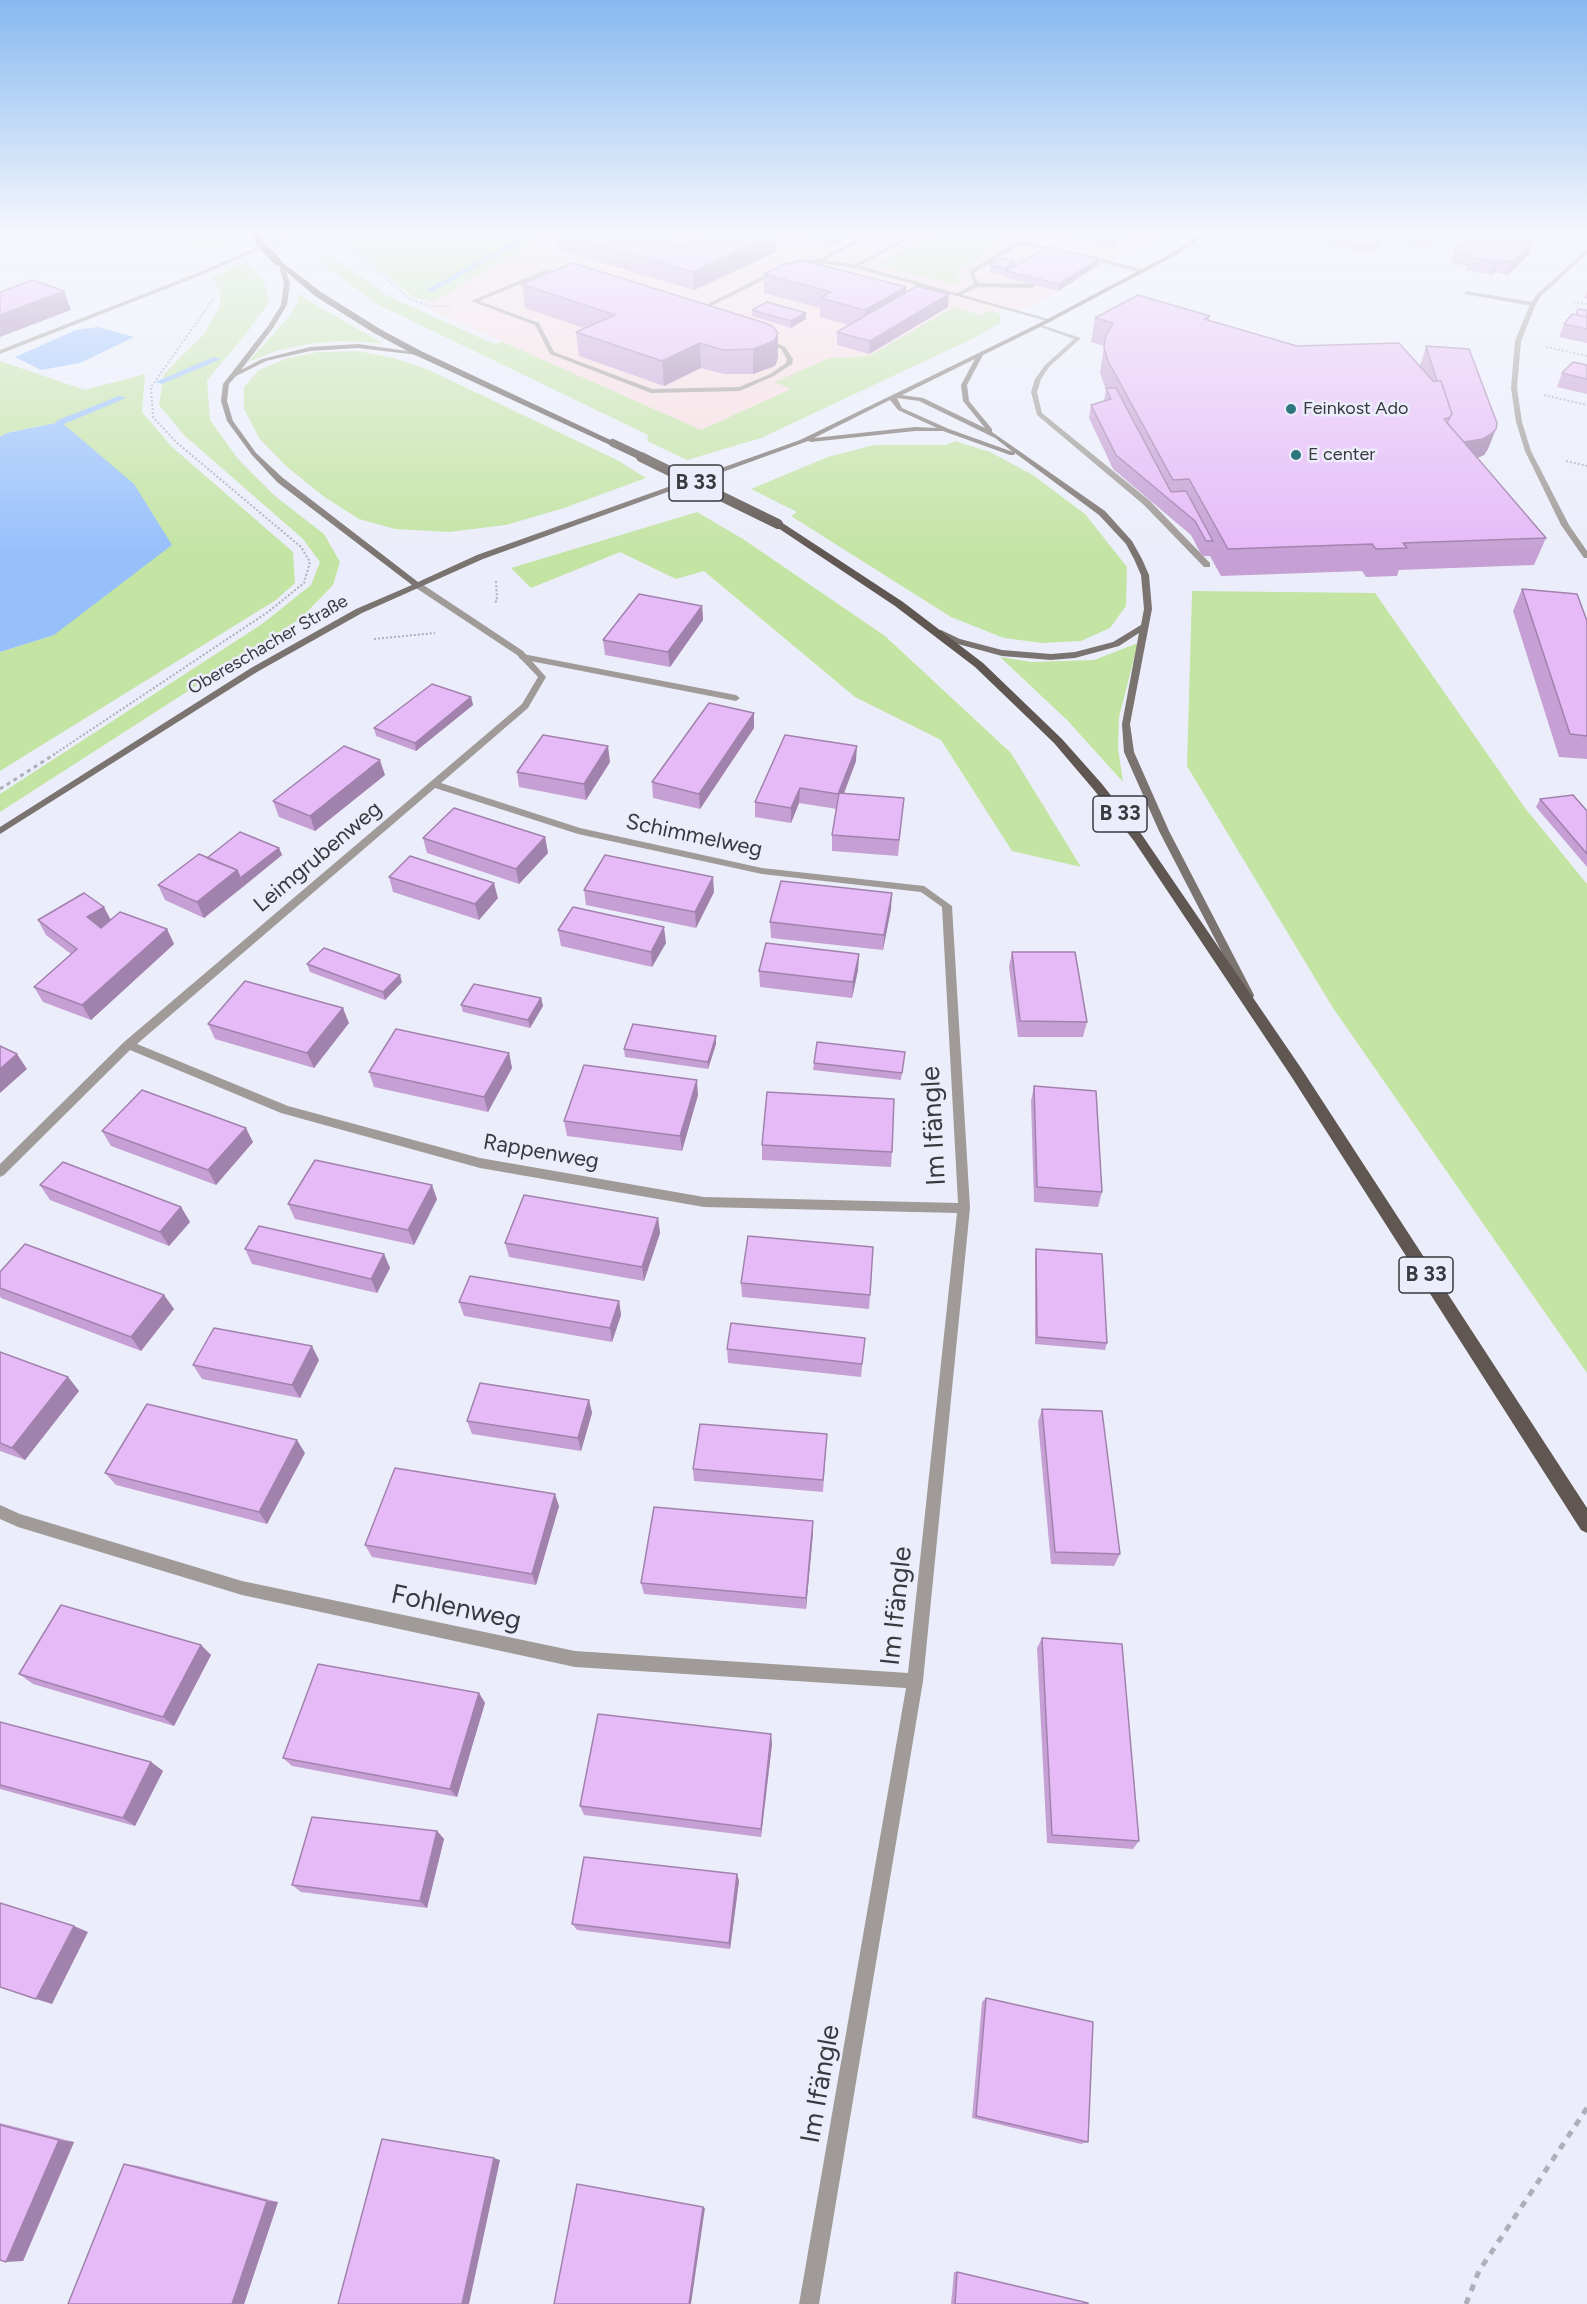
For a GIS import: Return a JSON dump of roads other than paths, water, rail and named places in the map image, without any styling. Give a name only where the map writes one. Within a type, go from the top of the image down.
[{"type":"main road","points":[[263,338],[231,378],[224,393],[230,421],[254,454],[280,480],[416,584]]},
{"type":"main road","name":"B 33","points":[[392,338],[778,524],[861,577],[938,632],[1019,702],[1098,788],[1138,838],[1265,1026],[1587,1524]]},
{"type":"main road","points":[[802,441],[1015,338]]},
{"type":"main road","points":[[231,378],[264,360],[310,349],[358,346],[418,352]]},
{"type":"main road","points":[[980,355],[964,385],[966,401],[997,437],[1024,459],[1055,478],[1102,513],[1129,543],[1145,575],[1148,609],[1126,724],[1129,752],[1164,831],[1265,1026]]},
{"type":"main road","points":[[893,396],[894,402],[900,409],[947,430],[1024,459]]},
{"type":"main road","points":[[893,396],[921,399],[997,437]]},
{"type":"main road","points":[[802,441],[915,429],[947,430]]},
{"type":"main road","name":"Obereschacher Straße","points":[[0,831],[254,670],[359,611],[480,557],[802,441]]},
{"type":"main road","points":[[938,632],[957,641],[1002,653],[1051,657],[1086,653],[1116,644],[1133,636],[1145,626]]},
{"type":"street","points":[[0,351],[35,338]]},
{"type":"street","points":[[544,338],[552,353],[651,391],[740,389],[772,375],[789,364],[788,354],[773,342],[759,338]]},
{"type":"street","points":[[1074,338],[1078,339],[1047,366],[1038,379],[1034,392],[1039,414],[1147,503],[1207,565]]},
{"type":"street","points":[[1519,338],[1514,388],[1519,422],[1528,451],[1565,525],[1587,556]]},
{"type":"street","name":"Leimgrubenweg","points":[[0,1172],[128,1045],[525,706],[542,677],[523,657],[416,584]]},
{"type":"street","points":[[523,657],[736,698]]},
{"type":"street","name":"Schimmelweg","points":[[434,784],[578,831],[762,872],[924,889],[946,906]]},
{"type":"street","name":"Im Ifängle","points":[[809,2304],[915,1681],[964,1208],[946,906]]},
{"type":"street","name":"Rappenweg","points":[[128,1045],[285,1110],[480,1163],[704,1202],[964,1208]]},
{"type":"street","name":"Fohlenweg","points":[[0,1512],[18,1520],[242,1588],[575,1659],[915,1681]]},
{"type":"water","points":[[59,338],[133,338],[80,363],[41,370],[15,357]]},
{"type":"water","points":[[61,422],[134,484],[172,545],[54,635],[0,652],[0,437],[7,433]]},
{"type":"waterway","points":[[159,382],[217,359]]},
{"type":"waterway","points":[[47,436],[61,422],[122,398]]},
{"type":"place","name":"Feinkost Ado","points":[[1291,409]]},
{"type":"place","name":"E center","points":[[1296,455]]}]
